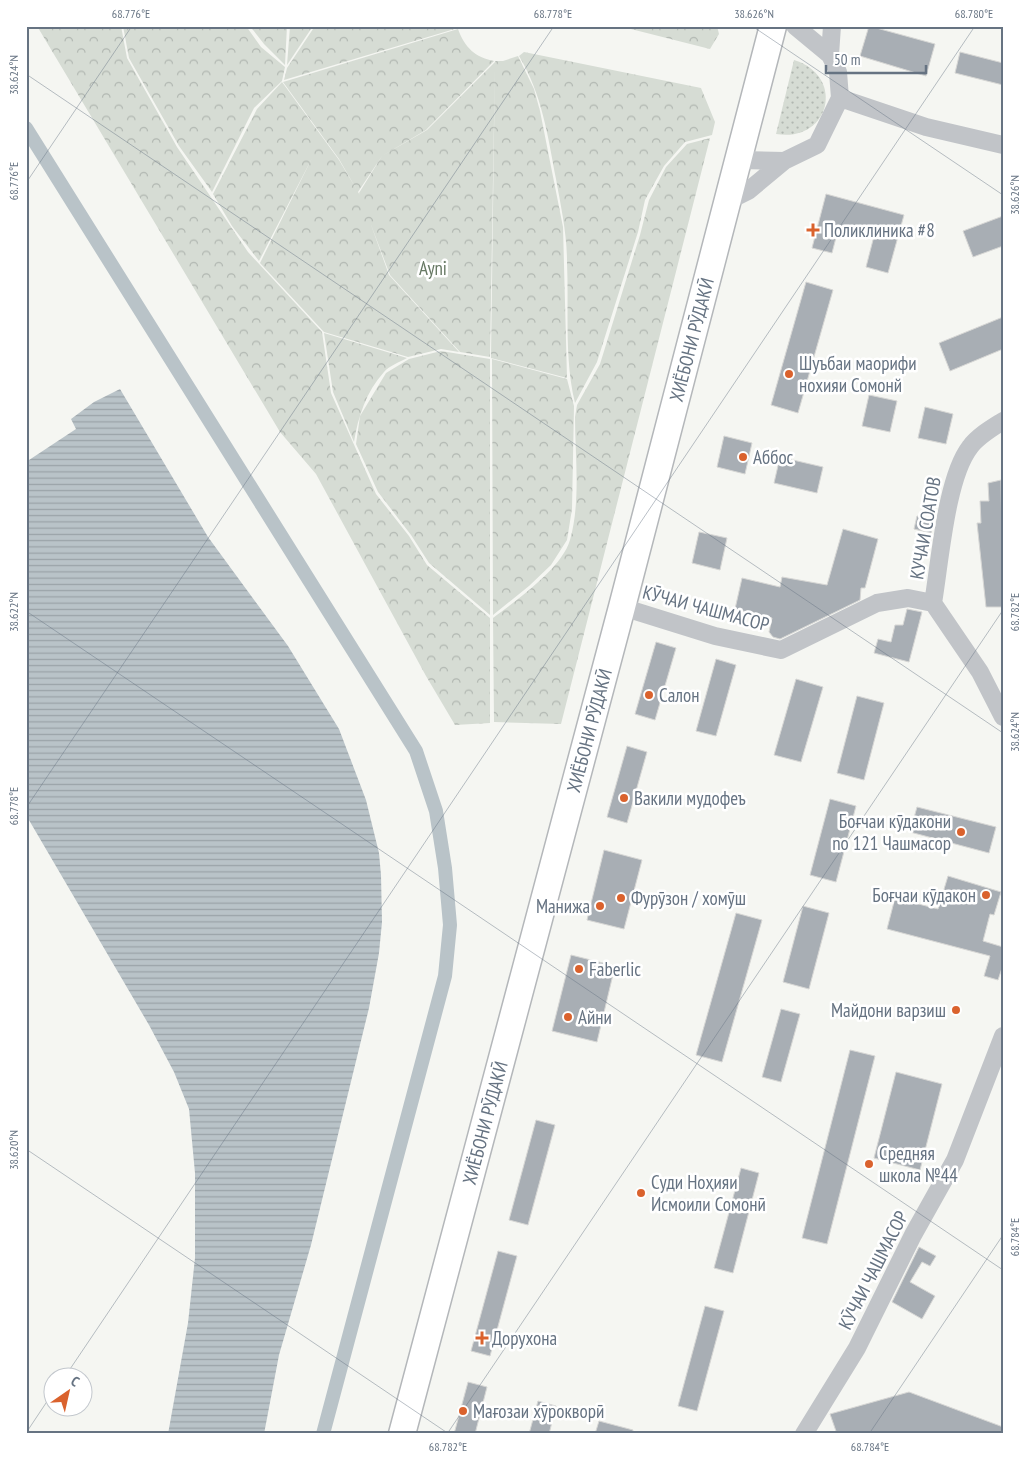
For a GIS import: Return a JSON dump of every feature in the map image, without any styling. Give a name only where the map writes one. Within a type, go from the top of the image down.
[{"type":"highway","name":"ХИЁБОНИ РӮДАКӢ","points":[[402,1434],[622,607],[770,36]]},
{"type":"street","points":[[830,55],[832,26]]},
{"type":"street","points":[[726,202],[748,191],[784,161],[817,145],[840,98],[838,72],[830,55],[800,31],[788,37],[770,36]]},
{"type":"street","points":[[840,98],[926,127],[1003,145]]},
{"type":"street","points":[[738,160],[784,161]]},
{"type":"street","name":"КУЧАИ СОАТОВ","points":[[933,603],[952,484],[960,462],[970,446],[1003,421]]},
{"type":"street","name":"КӮЧАИ ЧАШМАСОР","points":[[622,607],[715,636],[781,650],[877,603],[908,598],[933,603]]},
{"type":"street","points":[[933,603],[980,672],[1003,717]]},
{"type":"street","name":"КӮЧАИ ЧАШМАСОР","points":[[804,1434],[857,1348],[913,1235],[955,1160],[1003,1036]]},
{"type":"green space","points":[[37,26],[121,26],[127,58],[177,147],[248,252],[322,332],[331,393],[376,494],[409,536],[427,565],[490,618],[490,723],[455,725],[426,676],[316,474],[280,432]]},
{"type":"green space","points":[[123,26],[246,26],[261,47],[285,67],[282,81],[254,108],[212,192],[179,146],[129,58]]},
{"type":"green space","points":[[250,26],[287,26],[285,65],[264,44]]},
{"type":"green space","points":[[290,26],[313,26],[287,65]]},
{"type":"green space","points":[[315,26],[458,26],[458,28],[284,80],[287,68]]},
{"type":"green space","points":[[619,26],[717,26],[719,34],[710,49]]},
{"type":"green space","points":[[458,29],[467,46],[472,51],[481,57],[494,61],[426,130],[382,156],[358,192],[339,159],[283,82]]},
{"type":"green space","points":[[524,52],[701,88],[715,122],[712,135],[685,142],[664,166],[645,200],[638,232],[597,362],[575,403],[569,369],[567,252],[563,220],[550,147],[539,100],[519,56]]},
{"type":"green space","points":[[518,56],[534,89],[540,111],[563,227],[567,378],[491,358],[495,61],[503,61]]},
{"type":"green space","points":[[794,60],[810,68],[821,80],[825,93],[825,106],[819,119],[809,128],[794,134],[776,134]]},
{"type":"green space","name":"Ayni","points":[[495,62],[490,357],[460,352],[390,275],[359,193],[382,156],[427,130]]},
{"type":"green space","points":[[282,82],[339,160],[361,197],[389,275],[459,352],[441,349],[408,357],[324,332],[260,263],[312,158],[259,261],[232,226],[213,194],[257,109]]},
{"type":"green space","points":[[710,138],[561,724],[494,722],[493,618],[538,583],[558,561],[570,540],[575,510],[577,478],[575,417],[577,405],[600,364],[649,200],[666,167],[687,144]]},
{"type":"green space","points":[[324,333],[407,358],[386,370],[372,388],[358,423],[354,442],[333,392]]},
{"type":"green space","points":[[441,351],[490,359],[490,615],[429,563],[411,535],[378,492],[356,444],[360,416],[386,373],[409,359]]},
{"type":"green space","points":[[492,359],[567,379],[574,406],[572,509],[567,540],[551,565],[529,586],[493,615]]},
{"type":"shaded area","points":[[120,389],[208,537],[288,646],[339,729],[366,800],[379,853],[382,922],[379,953],[369,1008],[311,1245],[279,1355],[264,1434],[168,1434],[188,1323],[195,1258],[195,1173],[189,1109],[174,1072],[149,1025],[26,815],[26,462],[76,429],[71,419],[94,402]]},
{"type":"building","points":[[869,26],[935,44],[926,76],[860,56]]},
{"type":"building","points":[[960,52],[1003,63],[1003,85],[955,73]]},
{"type":"building","points":[[826,194],[904,215],[888,273],[866,267],[874,236],[839,226],[832,253],[812,248]]},
{"type":"building","points":[[1003,216],[1003,246],[973,257],[963,231]]},
{"type":"building","points":[[806,282],[833,290],[798,413],[771,405]]},
{"type":"building","points":[[1003,317],[1003,349],[950,371],[939,343]]},
{"type":"building","points":[[869,395],[897,401],[890,432],[862,426]]},
{"type":"building","points":[[925,407],[953,414],[946,444],[918,438]]},
{"type":"building","points":[[724,436],[752,443],[745,474],[717,467]]},
{"type":"building","points":[[780,457],[823,467],[817,493],[774,483]]},
{"type":"building","points":[[1001,480],[1003,607],[986,607],[977,523],[981,523],[980,501],[989,501],[988,483]]},
{"type":"building","points":[[917,516],[934,520],[931,533],[914,529]]},
{"type":"building","points":[[843,529],[878,539],[865,588],[861,588],[860,600],[780,639],[773,637],[769,632],[772,618],[735,609],[742,578],[780,587],[782,577],[827,585]]},
{"type":"building","points":[[699,532],[727,538],[720,570],[692,563]]},
{"type":"building","points":[[907,609],[922,612],[909,662],[874,653],[878,639],[891,642],[895,625],[903,625]]},
{"type":"building","points":[[656,642],[676,648],[655,720],[635,714]]},
{"type":"building","points":[[716,659],[736,665],[716,736],[696,731]]},
{"type":"building","points":[[796,679],[823,687],[801,762],[774,755]]},
{"type":"building","points":[[857,696],[884,703],[864,780],[837,773]]},
{"type":"building","points":[[627,746],[647,752],[627,823],[607,817]]},
{"type":"building","points":[[830,799],[856,806],[836,882],[810,875]]},
{"type":"building","points":[[917,807],[996,827],[989,853],[910,832]]},
{"type":"building","points":[[604,850],[642,860],[624,929],[587,920]]},
{"type":"building","points":[[948,876],[1001,892],[994,915],[990,914],[983,941],[1003,947],[1003,965],[998,980],[984,976],[990,956],[887,929],[895,898],[938,909]]},
{"type":"building","points":[[803,906],[829,913],[809,989],[783,982]]},
{"type":"building","points":[[736,913],[762,920],[722,1062],[696,1055]]},
{"type":"building","points":[[571,955],[615,966],[597,1042],[552,1031]]},
{"type":"building","points":[[781,1009],[800,1014],[781,1082],[762,1077]]},
{"type":"building","points":[[850,1050],[875,1056],[827,1244],[802,1238]]},
{"type":"building","points":[[896,1072],[942,1084],[920,1170],[874,1158]]},
{"type":"building","points":[[536,1120],[555,1125],[528,1225],[509,1220]]},
{"type":"building","points":[[741,1168],[759,1173],[733,1273],[714,1268]]},
{"type":"building","points":[[919,1247],[936,1256],[930,1266],[922,1262],[910,1282],[935,1296],[922,1319],[892,1302]]},
{"type":"building","points":[[498,1251],[517,1256],[490,1356],[471,1351]]},
{"type":"building","points":[[705,1306],[724,1311],[697,1411],[678,1406]]},
{"type":"building","points":[[468,1382],[487,1387],[475,1434],[454,1434]]},
{"type":"building","points":[[909,1392],[1003,1427],[1003,1434],[837,1434],[830,1414]]},
{"type":"building","points":[[538,1401],[556,1406],[549,1434],[529,1434]]},
{"type":"building","points":[[599,1421],[633,1430],[633,1434],[595,1434]]},
{"type":"waterway","points":[[26,128],[416,751],[436,811],[445,868],[450,925],[445,976],[323,1434]]},
{"type":"place","name":"Поликлиника #8","points":[[813,230]]},
{"type":"place","name":"Шуъбаи маорифи нохияи Сомонй","points":[[789,374]]},
{"type":"place","name":"Аббос","points":[[743,457]]},
{"type":"place","name":"Салон","points":[[649,695]]},
{"type":"place","name":"Вакили мудофеъ","points":[[624,798]]},
{"type":"place","name":"Боғчаи кӯдакони no 121 Чашмасор","points":[[961,832]]},
{"type":"place","name":"Боғчаи кӯдакон","points":[[986,895]]},
{"type":"place","name":"Фурӯзон / хомӯш","points":[[621,898]]},
{"type":"place","name":"Манижа","points":[[600,906]]},
{"type":"place","name":"Faberlic","points":[[579,969]]},
{"type":"place","name":"Майдони варзиш","points":[[956,1010]]},
{"type":"place","name":"Айни","points":[[568,1017]]},
{"type":"place","name":"Средняя школа №44","points":[[869,1164]]},
{"type":"place","name":"Суди Ноҳияи Исмоили Сомонӣ","points":[[641,1193]]},
{"type":"place","name":"Дорухона","points":[[482,1338]]},
{"type":"place","name":"Мағозаи хӯрокворӣ","points":[[463,1411]]}]
